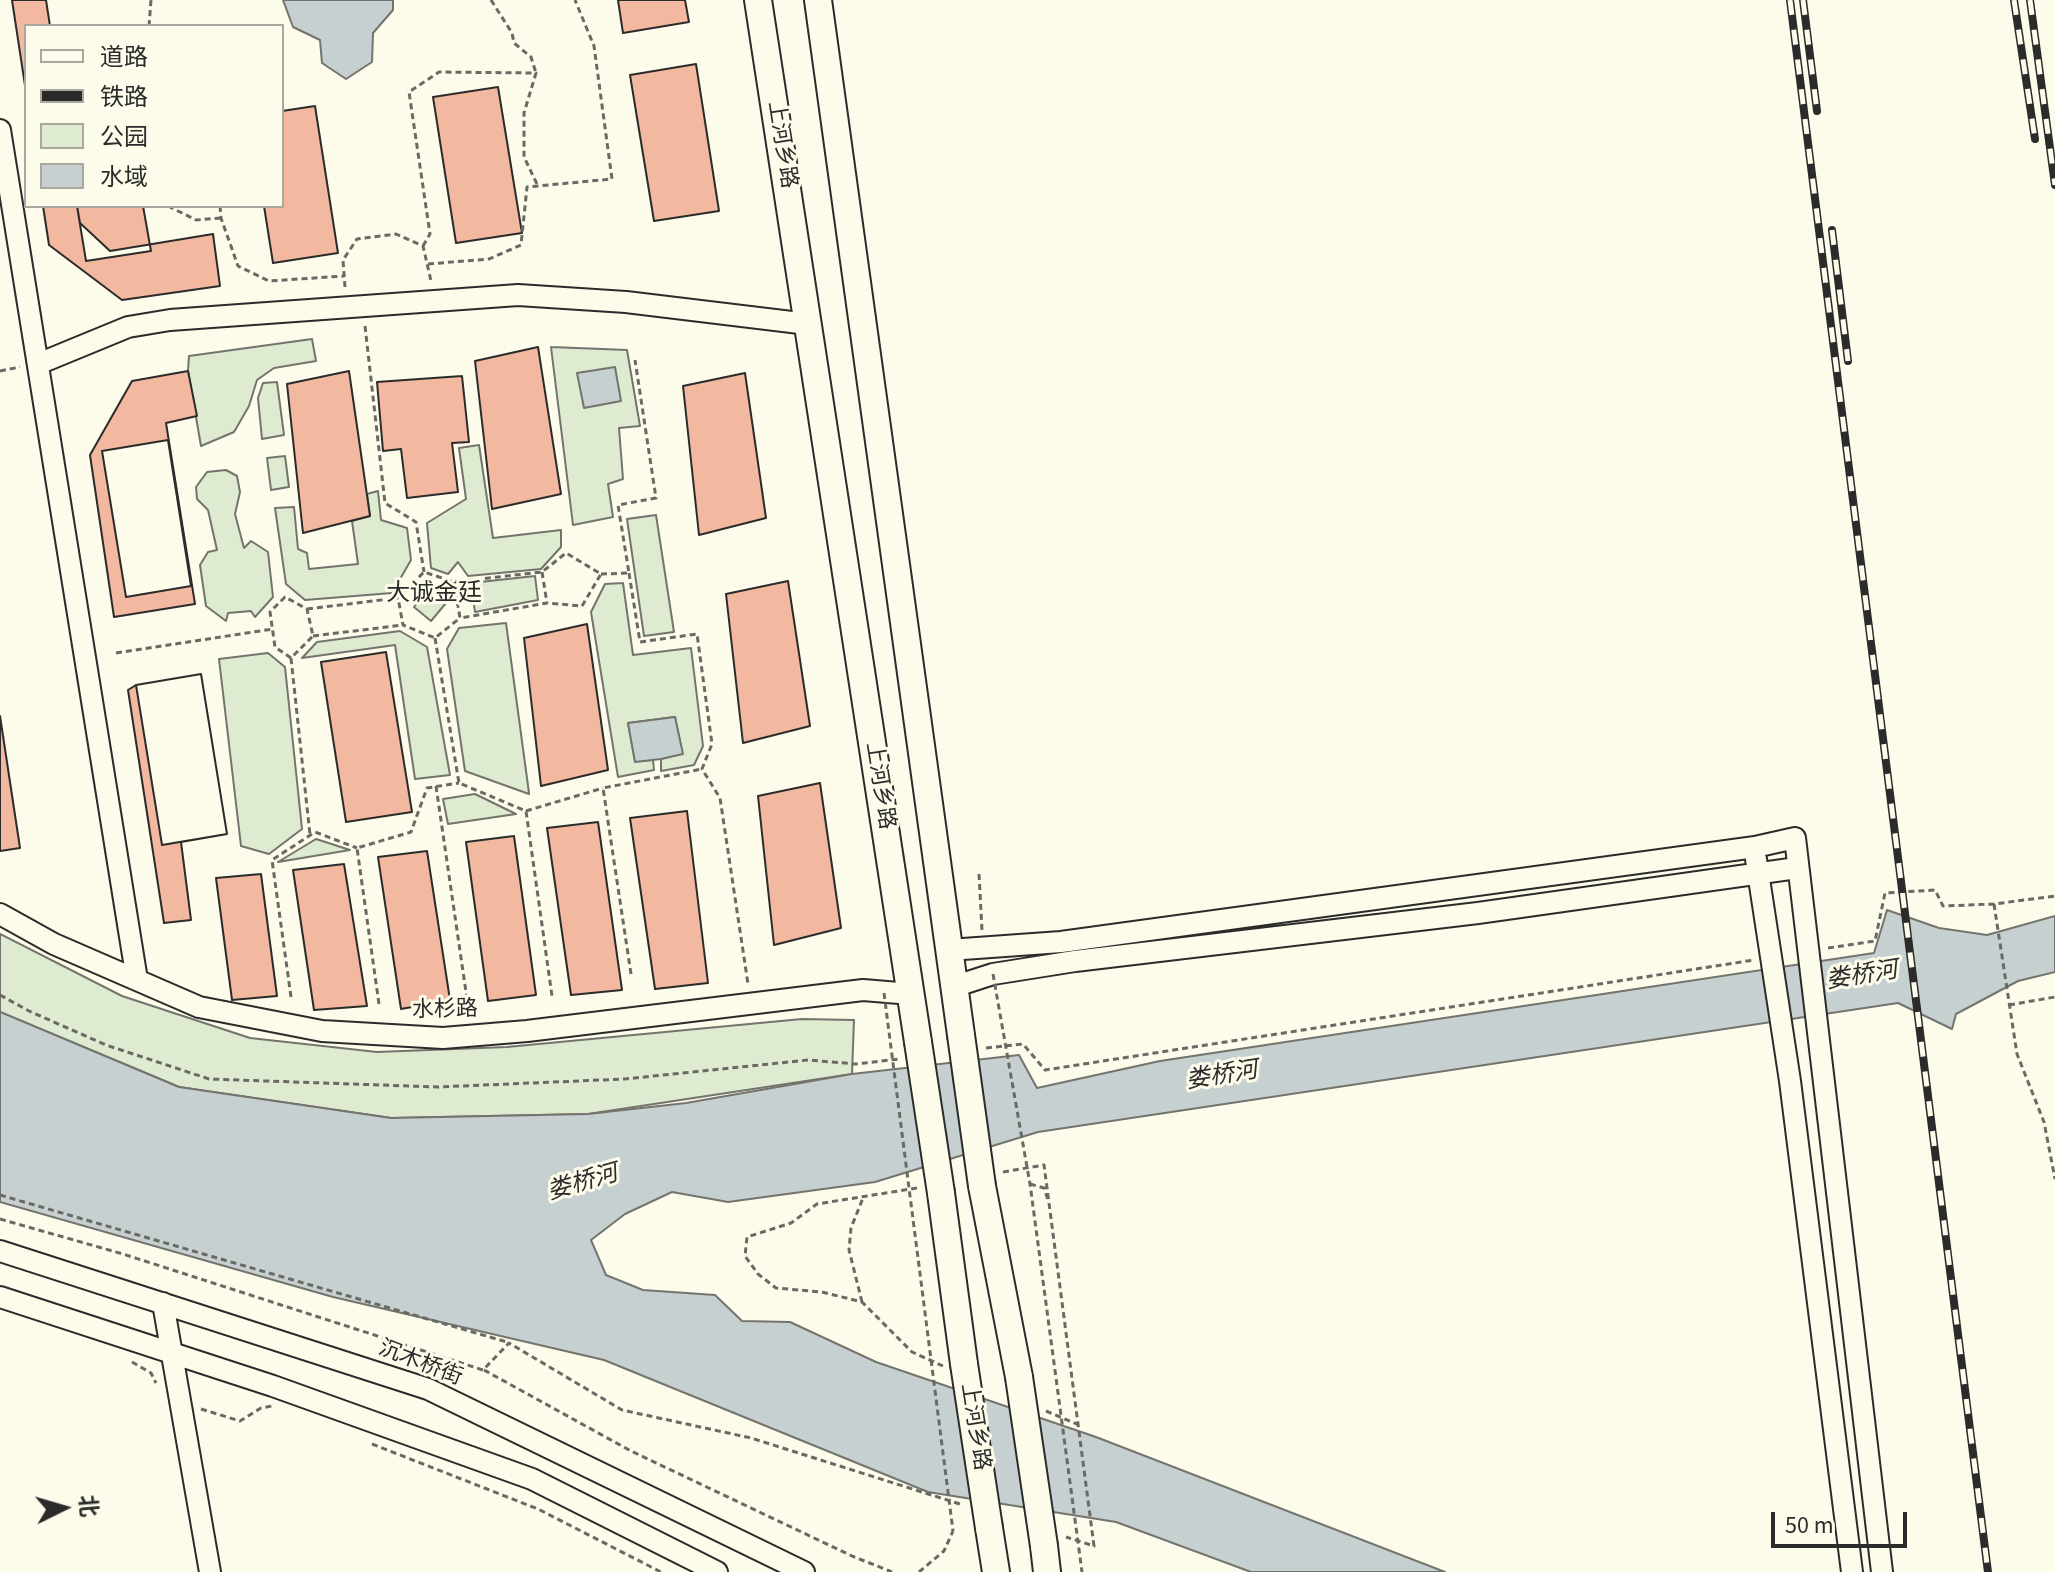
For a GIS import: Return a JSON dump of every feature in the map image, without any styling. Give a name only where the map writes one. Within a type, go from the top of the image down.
[{"type":"main road","name":"上河乡路","points":[[758,0],[911,994],[910,1050],[934,1190],[982,1518],[996,1572]]},
{"type":"main road","name":"上河乡路","points":[[818,0],[953,987],[969,1042],[1019,1377],[1052,1552]]},
{"type":"street","points":[[0,130],[137,980]]},
{"type":"street","points":[[38,364],[128,327],[228,314],[518,295],[626,302],[808,324]]},
{"type":"street","points":[[949,950],[1061,942],[1755,847],[1795,838],[1882,1572]]},
{"type":"street","points":[[1755,847],[1756,873],[1790,1081],[1852,1572]]},
{"type":"street","points":[[953,987],[993,974],[1075,961],[1478,913],[1797,868]]},
{"type":"street","name":"水杉路","points":[[0,914],[54,944],[199,1007],[322,1031],[443,1038],[527,1031],[863,990],[911,994]]},
{"type":"street","name":"沉木桥街","points":[[0,1251],[428,1389],[804,1572]]},
{"type":"street","points":[[0,1297],[273,1386],[532,1479],[717,1572]]},
{"type":"street","points":[[163,1303],[210,1572]]},
{"type":"path","points":[[149,24],[152,0]]},
{"type":"path","points":[[491,0],[512,33],[514,43],[531,57],[536,73],[524,113],[524,157],[538,186]]},
{"type":"path","points":[[428,264],[489,259],[521,245],[527,187],[612,179],[594,46],[575,0]]},
{"type":"path","points":[[433,300],[423,246],[430,234],[409,92],[439,72],[536,73]]},
{"type":"path","points":[[172,208],[196,220],[221,218]]},
{"type":"path","points":[[220,208],[238,266],[269,281],[344,276]]},
{"type":"path","points":[[423,246],[396,234],[357,239],[343,260],[344,276],[355,306],[385,503],[416,522],[424,572]]},
{"type":"path","points":[[635,360],[656,498],[618,505],[640,642],[697,634],[712,744],[702,769]]},
{"type":"path","points":[[424,572],[454,582],[542,572],[566,553],[601,574],[629,573]]},
{"type":"path","points":[[310,835],[291,658],[275,647],[270,612],[285,597],[307,609],[398,598],[424,572]]},
{"type":"path","points":[[542,572],[547,603]]},
{"type":"path","points":[[435,638],[460,618],[547,603],[582,606],[601,574]]},
{"type":"path","points":[[454,582],[460,618]]},
{"type":"path","points":[[398,598],[403,625]]},
{"type":"path","points":[[307,609],[313,636]]},
{"type":"path","points":[[291,658],[313,636],[403,625],[435,638]]},
{"type":"path","points":[[116,653],[273,629]]},
{"type":"path","points":[[435,638],[459,783]]},
{"type":"path","points":[[291,997],[272,860],[315,832],[357,848],[411,832],[427,788],[436,786],[459,783],[526,811],[603,788],[702,769]]},
{"type":"path","points":[[702,769],[720,798],[751,1004]]},
{"type":"path","points":[[436,786],[467,999]]},
{"type":"path","points":[[603,788],[631,974]]},
{"type":"path","points":[[526,811],[552,996]]},
{"type":"path","points":[[357,848],[379,1004]]},
{"type":"path","points":[[979,874],[983,946]]},
{"type":"path","points":[[1817,950],[1875,941],[1885,893],[1935,890],[1943,906],[1994,904],[2055,896]]},
{"type":"path","points":[[1994,904],[2017,1054],[2044,1122],[2055,1179]]},
{"type":"path","points":[[969,1042],[1023,1044],[1045,1070],[1754,959]]},
{"type":"path","points":[[993,974],[1030,1184],[1082,1572]]},
{"type":"path","points":[[884,993],[953,1531],[944,1551],[919,1572]]},
{"type":"path","points":[[0,995],[106,1045],[209,1079],[438,1087],[625,1079],[808,1060],[856,1064],[910,1050]]},
{"type":"path","points":[[2009,1005],[2055,997]]},
{"type":"path","points":[[991,1179],[1044,1165],[1094,1546],[1052,1552]]},
{"type":"path","points":[[1030,1184],[1044,1188],[1051,1207]]},
{"type":"path","points":[[862,1302],[822,1292],[776,1288],[758,1274],[745,1256],[747,1237],[791,1223],[817,1204],[934,1190]]},
{"type":"path","points":[[0,1195],[509,1343],[622,1410],[751,1438],[982,1518]]},
{"type":"path","points":[[863,1197],[851,1228],[849,1250],[862,1302],[912,1352],[959,1367]]},
{"type":"path","points":[[0,1219],[123,1254],[483,1370],[631,1451],[892,1572]]},
{"type":"path","points":[[483,1370],[509,1343]]},
{"type":"path","points":[[125,1358],[151,1373],[162,1395],[181,1403],[240,1421],[261,1408],[275,1406]]},
{"type":"path","points":[[1037,1407],[1079,1425]]},
{"type":"path","points":[[363,1440],[538,1509],[661,1572]]},
{"type":"green space","points":[[312,339],[316,361],[274,368],[257,380],[249,406],[234,432],[201,446],[188,371],[189,356]]},
{"type":"green space","points":[[551,347],[627,350],[640,426],[619,428],[623,479],[608,484],[613,517],[573,525]]},
{"type":"green space","points":[[277,382],[284,435],[262,439],[258,398],[263,383]]},
{"type":"green space","points":[[479,445],[493,538],[561,530],[561,547],[541,569],[468,576],[458,562],[448,574],[431,568],[427,523],[466,499],[459,448]]},
{"type":"green space","points":[[285,456],[289,487],[271,490],[267,458]]},
{"type":"green space","points":[[226,470],[237,476],[240,492],[235,514],[244,548],[251,541],[268,552],[273,597],[255,617],[251,611],[228,613],[226,621],[206,606],[200,565],[208,552],[217,550],[208,510],[197,499],[196,487],[207,472]]},
{"type":"green space","points":[[378,491],[381,520],[407,528],[411,560],[392,593],[305,600],[286,584],[275,508],[294,507],[298,549],[307,553],[309,569],[358,564],[352,521],[370,516],[367,494]]},
{"type":"green space","points":[[656,515],[674,632],[644,636],[627,519]]},
{"type":"green space","points":[[535,576],[538,600],[475,612],[471,583]]},
{"type":"green space","points":[[623,583],[633,655],[691,648],[703,746],[694,765],[661,771],[661,759],[682,753],[675,717],[628,723],[635,761],[653,760],[654,770],[618,777],[591,612],[605,584]]},
{"type":"green space","points":[[427,589],[446,603],[431,621],[414,607]]},
{"type":"green space","points":[[506,623],[529,794],[465,771],[447,649],[459,628]]},
{"type":"green space","points":[[400,631],[427,647],[450,775],[415,779],[395,645],[302,658],[317,642]]},
{"type":"green space","points":[[268,653],[285,667],[302,829],[269,854],[241,846],[219,659]]},
{"type":"green space","points":[[475,794],[516,814],[448,824],[443,799]]},
{"type":"green space","points":[[316,839],[350,850],[278,862]]},
{"type":"green space","points":[[0,934],[122,996],[250,1038],[377,1052],[507,1047],[802,1019],[854,1020],[852,1074],[588,1114],[391,1118],[179,1087],[0,1012]]},
{"type":"water","points":[[283,0],[393,0],[393,10],[373,33],[372,62],[346,79],[322,63],[320,40],[293,27]]},
{"type":"water","points":[[615,367],[621,401],[584,408],[577,373]]},
{"type":"water","points":[[675,717],[683,754],[635,762],[628,723]]},
{"type":"water","name":"娄桥河","points":[[1887,910],[1939,928],[1987,935],[2055,916],[2055,972],[2018,981],[1956,1014],[1952,1029],[1898,1003],[1038,1132],[875,1182],[728,1202],[672,1192],[625,1214],[591,1240],[606,1275],[643,1290],[715,1295],[742,1321],[790,1322],[876,1362],[1096,1437],[1445,1572],[1251,1572],[1116,1522],[928,1492],[604,1360],[333,1297],[0,1202],[0,1012],[179,1087],[391,1118],[588,1114],[686,1103],[852,1074],[1019,1055],[1037,1088],[1160,1061],[1874,953]]},
{"type":"building","points":[[12,0],[46,0],[50,24],[24,24],[24,79]]},
{"type":"building","points":[[618,0],[685,0],[689,22],[623,33]]},
{"type":"building","points":[[696,64],[719,211],[654,221],[630,75]]},
{"type":"building","points":[[498,87],[522,233],[456,243],[433,97]]},
{"type":"building","points":[[315,106],[338,253],[273,263],[264,208],[284,208],[284,111]]},
{"type":"building","points":[[43,208],[77,208],[80,223],[110,251],[213,234],[220,286],[122,300],[49,245]]},
{"type":"building","points":[[77,208],[143,208],[151,251],[86,261]]},
{"type":"building","points":[[538,347],[561,494],[492,509],[475,361]]},
{"type":"building","points":[[188,371],[197,416],[166,423],[195,604],[114,617],[90,455],[132,381]]},
{"type":"building","points":[[349,371],[370,516],[303,533],[287,384]]},
{"type":"building","points":[[745,373],[766,518],[699,535],[683,386]]},
{"type":"building","points":[[462,376],[469,442],[452,443],[458,492],[407,498],[401,449],[383,451],[377,382]]},
{"type":"building","points":[[168,440],[191,586],[126,597],[102,451]]},
{"type":"building","points":[[788,581],[810,726],[743,743],[726,594]]},
{"type":"building","points":[[587,624],[608,770],[541,786],[524,638]]},
{"type":"building","points":[[386,652],[412,812],[346,822],[321,662]]},
{"type":"building","points":[[201,674],[227,834],[162,845],[136,685]]},
{"type":"building","points":[[201,674],[227,834],[181,842],[191,920],[164,923],[128,690],[136,685]]},
{"type":"building","points":[[0,716],[20,848],[0,851]]},
{"type":"building","points":[[820,783],[841,928],[774,945],[758,796]]},
{"type":"building","points":[[687,811],[708,983],[655,989],[630,818]]},
{"type":"building","points":[[598,822],[622,990],[571,995],[547,828]]},
{"type":"building","points":[[514,836],[536,995],[488,1001],[466,842]]},
{"type":"building","points":[[427,851],[450,1000],[401,1009],[378,857]]},
{"type":"building","points":[[344,864],[367,1006],[314,1010],[293,870]]},
{"type":"building","points":[[261,874],[277,996],[232,1000],[216,878]]},
{"type":"railway","points":[[1790,0],[1988,1572]]},
{"type":"railway","points":[[1803,0],[1817,111]]},
{"type":"railway","points":[[2014,0],[2035,139]]},
{"type":"railway","points":[[2030,0],[2055,185]]},
{"type":"railway","points":[[1832,230],[1848,361]]},
{"type":"district","name":"大诚金廷","points":[[434,595]]}]
